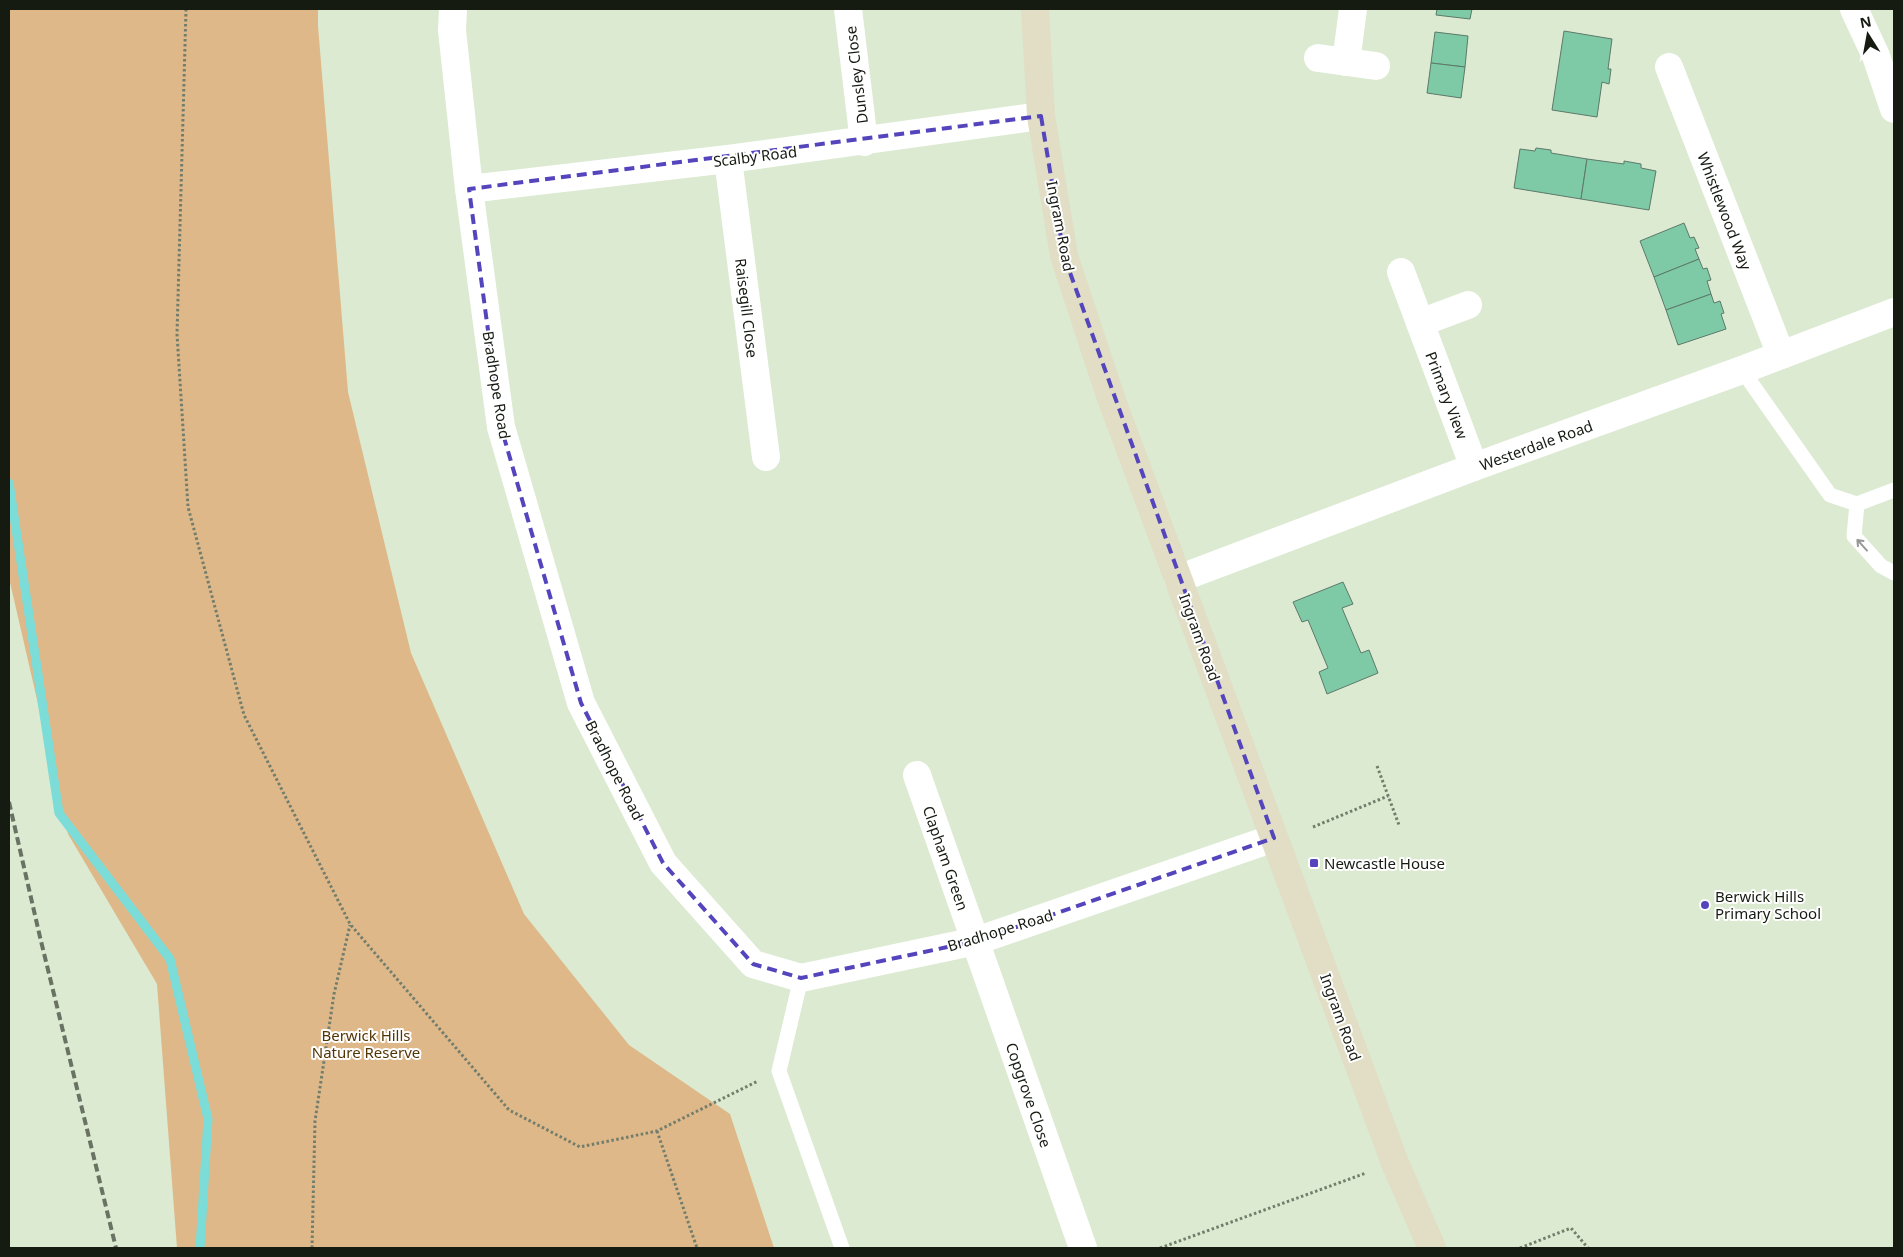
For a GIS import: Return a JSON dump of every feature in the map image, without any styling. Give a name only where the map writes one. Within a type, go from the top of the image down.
[{"type":"street","name":"Bradhope Road","points":[[453,9],[452,30],[469,189],[501,427],[581,703],[663,864],[753,964],[801,978],[976,941],[1274,838]]},
{"type":"street","name":"Dunsley Close","points":[[848,9],[864,142]]},
{"type":"street","name":"Ingram Road","points":[[1035,9],[1041,116],[1064,256],[1111,398],[1274,838],[1395,1163],[1432,1248]]},
{"type":"street","points":[[1346,62],[1353,9]]},
{"type":"street","points":[[1854,9],[1876,56],[1894,109]]},
{"type":"street","points":[[1318,58],[1376,66]]},
{"type":"street","name":"Whistlewood Way","points":[[1669,67],[1781,355]]},
{"type":"street","name":"Scalby Road","points":[[469,189],[864,142],[1041,116]]},
{"type":"street","name":"Raisegill Close","points":[[728,159],[766,457]]},
{"type":"street","name":"Primary View","points":[[1401,272],[1474,467]]},
{"type":"street","points":[[1420,322],[1468,305]]},
{"type":"street","name":"Westerdale Road","points":[[1178,579],[1474,467],[1742,370],[1894,312]]},
{"type":"street","name":"Clapham Green","points":[[918,775],[976,941]]},
{"type":"street","name":"Copgrove Close","points":[[976,941],[1083,1248]]},
{"type":"lane","points":[[1742,370],[1830,495],[1857,504],[1894,490]]},
{"type":"lane","points":[[1857,504],[1854,536],[1881,566],[1894,573]]},
{"type":"lane","points":[[801,978],[779,1071],[842,1248]]},
{"type":"path","points":[[186,9],[177,334],[188,507],[244,715],[350,924],[509,1110],[580,1147],[657,1131],[779,1071]]},
{"type":"path","points":[[1377,766],[1399,825]]},
{"type":"path","points":[[1313,827],[1388,796]]},
{"type":"path","points":[[312,1248],[315,1121],[334,994],[350,924]]},
{"type":"path","points":[[657,1131],[697,1248]]},
{"type":"path","points":[[1160,1248],[1395,1163]]},
{"type":"path","points":[[1520,1248],[1571,1228],[1588,1248]]},
{"type":"highlighted area","points":[[1041,116],[1064,256],[1274,838],[976,941],[801,978],[753,964],[663,863],[581,703],[501,427],[469,189]]},
{"type":"green space","name":"Berwick Hills Nature Reserve","points":[[9,9],[318,9],[348,392],[411,653],[524,914],[629,1045],[730,1114],[774,1248],[177,1248],[157,984],[68,834],[9,578]]},
{"type":"building","points":[[1437,9],[1472,9],[1470,19],[1436,15]]},
{"type":"building","points":[[1564,31],[1612,39],[1608,69],[1611,69],[1609,84],[1602,82],[1597,117],[1552,110]]},
{"type":"building","points":[[1435,32],[1468,36],[1465,67],[1431,63]]},
{"type":"building","points":[[1431,63],[1465,67],[1461,98],[1427,93]]},
{"type":"building","points":[[1536,148],[1551,150],[1551,153],[1587,159],[1581,199],[1514,188],[1520,149],[1535,151]]},
{"type":"building","points":[[1587,159],[1624,164],[1624,161],[1641,164],[1641,168],[1656,171],[1649,210],[1581,199]]},
{"type":"building","points":[[1684,223],[1690,238],[1694,237],[1699,248],[1695,249],[1699,259],[1654,277],[1640,241]]},
{"type":"building","points":[[1699,259],[1703,269],[1707,268],[1711,280],[1707,281],[1711,294],[1666,310],[1654,277]]},
{"type":"building","points":[[1711,294],[1714,303],[1720,301],[1724,313],[1721,314],[1726,329],[1678,345],[1666,310]]},
{"type":"building","points":[[1343,582],[1353,604],[1342,608],[1361,653],[1369,650],[1378,673],[1327,694],[1319,672],[1328,668],[1308,620],[1302,622],[1293,602]]},
{"type":"waterway","points":[[9,483],[59,813],[170,959],[208,1119],[200,1248]]},
{"type":"railway","points":[[9,802],[116,1248]]},
{"type":"place","name":"Newcastle House","points":[[1314,863]]},
{"type":"place","name":"Berwick Hills Primary School","points":[[1705,905]]}]
